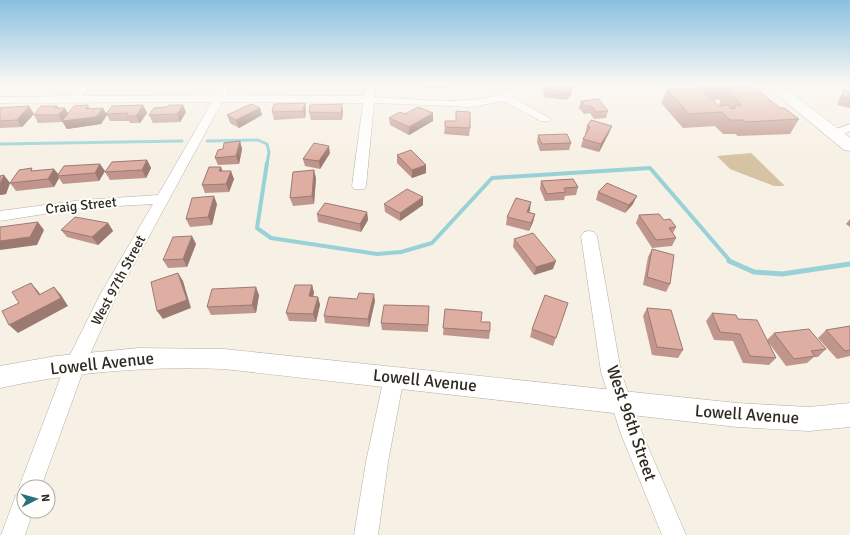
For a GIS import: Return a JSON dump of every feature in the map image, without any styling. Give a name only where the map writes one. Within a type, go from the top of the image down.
[{"type":"main road","points":[[812,109],[846,130]]},
{"type":"main road","points":[[819,109],[846,130],[850,146]]},
{"type":"street","name":"West 97th Street","points":[[33,479],[76,362],[107,298],[213,109]]},
{"type":"street","points":[[358,186],[368,109]]},
{"type":"street","points":[[526,109],[545,119]]},
{"type":"street","name":"Craig Street","points":[[0,216],[82,204],[162,199]]},
{"type":"street","name":"West 96th Street","points":[[589,236],[611,372],[632,434],[674,535]]},
{"type":"street","name":"Lowell Avenue","points":[[0,377],[76,362],[177,357],[224,359],[621,403],[744,415],[809,419],[850,415]]},
{"type":"street","points":[[366,535],[377,462],[394,377]]},
{"type":"street","points":[[13,535],[18,519]]},
{"type":"shaded area","points":[[751,153],[785,186],[774,186],[730,169],[717,156]]},
{"type":"building","points":[[0,109],[26,109],[17,120],[0,121]]},
{"type":"building","points":[[39,109],[64,109],[58,115],[34,115]]},
{"type":"building","points":[[72,109],[102,109],[96,117],[62,121]]},
{"type":"building","points":[[110,109],[140,109],[136,116],[126,116],[128,113],[106,114]]},
{"type":"building","points":[[153,109],[180,109],[177,114],[149,115]]},
{"type":"building","points":[[240,109],[258,109],[236,120],[227,115]]},
{"type":"building","points":[[273,109],[304,109],[303,111],[272,112]]},
{"type":"building","points":[[309,109],[341,109],[341,113],[309,112]]},
{"type":"building","points":[[414,109],[423,109],[433,113],[409,127],[389,118],[400,112],[405,114]]},
{"type":"building","points":[[594,109],[606,109],[608,111],[596,112]]},
{"type":"building","points":[[685,109],[785,109],[799,119],[746,122],[743,120],[730,120],[722,112],[689,114]]},
{"type":"building","points":[[456,111],[470,112],[470,128],[445,127],[445,121],[456,121]]},
{"type":"building","points":[[591,120],[612,126],[601,144],[583,139],[590,127],[587,126]]},
{"type":"building","points":[[567,134],[571,143],[542,144],[538,135]]},
{"type":"building","points":[[240,141],[236,156],[215,158],[218,150],[223,149],[224,143]]},
{"type":"building","points":[[314,143],[329,146],[319,161],[303,159]]},
{"type":"building","points":[[411,150],[426,165],[412,170],[397,155]]},
{"type":"building","points":[[147,160],[142,170],[105,172],[112,162]]},
{"type":"building","points":[[100,164],[95,173],[57,176],[64,166]]},
{"type":"building","points":[[209,167],[221,167],[219,171],[231,171],[226,184],[202,185]]},
{"type":"building","points":[[32,168],[31,171],[54,169],[48,179],[10,183],[19,170]]},
{"type":"building","points":[[314,170],[312,196],[290,198],[293,172]]},
{"type":"building","points":[[4,175],[0,185],[0,176]]},
{"type":"building","points":[[573,179],[578,187],[564,188],[566,192],[547,194],[541,181]]},
{"type":"building","points":[[607,183],[637,196],[629,205],[598,192]]},
{"type":"building","points":[[407,189],[423,197],[400,213],[384,204]]},
{"type":"building","points":[[214,196],[208,217],[186,219],[192,198]]},
{"type":"building","points":[[516,198],[531,202],[527,212],[535,214],[531,223],[507,217]]},
{"type":"building","points":[[325,203],[367,212],[360,224],[317,214]]},
{"type":"building","points":[[659,214],[664,220],[670,219],[676,227],[669,228],[676,238],[656,240],[639,215]]},
{"type":"building","points":[[75,217],[108,223],[92,237],[61,230]]},
{"type":"building","points":[[38,222],[30,237],[0,241],[0,227]]},
{"type":"building","points":[[533,233],[556,261],[536,267],[514,239]]},
{"type":"building","points":[[192,236],[183,259],[163,260],[173,237]]},
{"type":"building","points":[[652,249],[674,255],[670,284],[647,277]]},
{"type":"building","points":[[178,273],[187,300],[157,311],[151,282]]},
{"type":"building","points":[[31,283],[39,295],[54,287],[61,298],[9,325],[2,311],[19,303],[12,292]]},
{"type":"building","points":[[295,285],[312,285],[309,296],[318,297],[313,314],[286,313]]},
{"type":"building","points":[[256,287],[252,305],[207,307],[212,289]]},
{"type":"building","points":[[359,293],[374,294],[368,319],[324,316],[329,297],[357,299]]},
{"type":"building","points":[[545,295],[568,303],[556,338],[532,329]]},
{"type":"building","points":[[384,305],[429,306],[428,325],[381,323]]},
{"type":"building","points":[[647,308],[671,310],[683,350],[657,347]]},
{"type":"building","points":[[445,309],[482,312],[481,322],[490,322],[490,331],[443,328]]},
{"type":"building","points":[[712,313],[736,315],[738,319],[757,320],[776,358],[750,356],[740,334],[720,332]]},
{"type":"building","points":[[850,326],[850,350],[845,351],[826,330]]},
{"type":"building","points":[[809,329],[826,349],[811,351],[815,356],[794,359],[774,333]]},
{"type":"waterway","points":[[207,141],[258,140],[267,144],[269,152],[267,164]]},
{"type":"waterway","points":[[0,144],[182,141]]},
{"type":"waterway","points":[[267,163],[257,228],[271,238],[377,254],[401,252],[432,243],[492,178],[650,168],[731,262]]},
{"type":"waterway","points":[[731,262],[754,272],[782,274],[850,264]]}]
